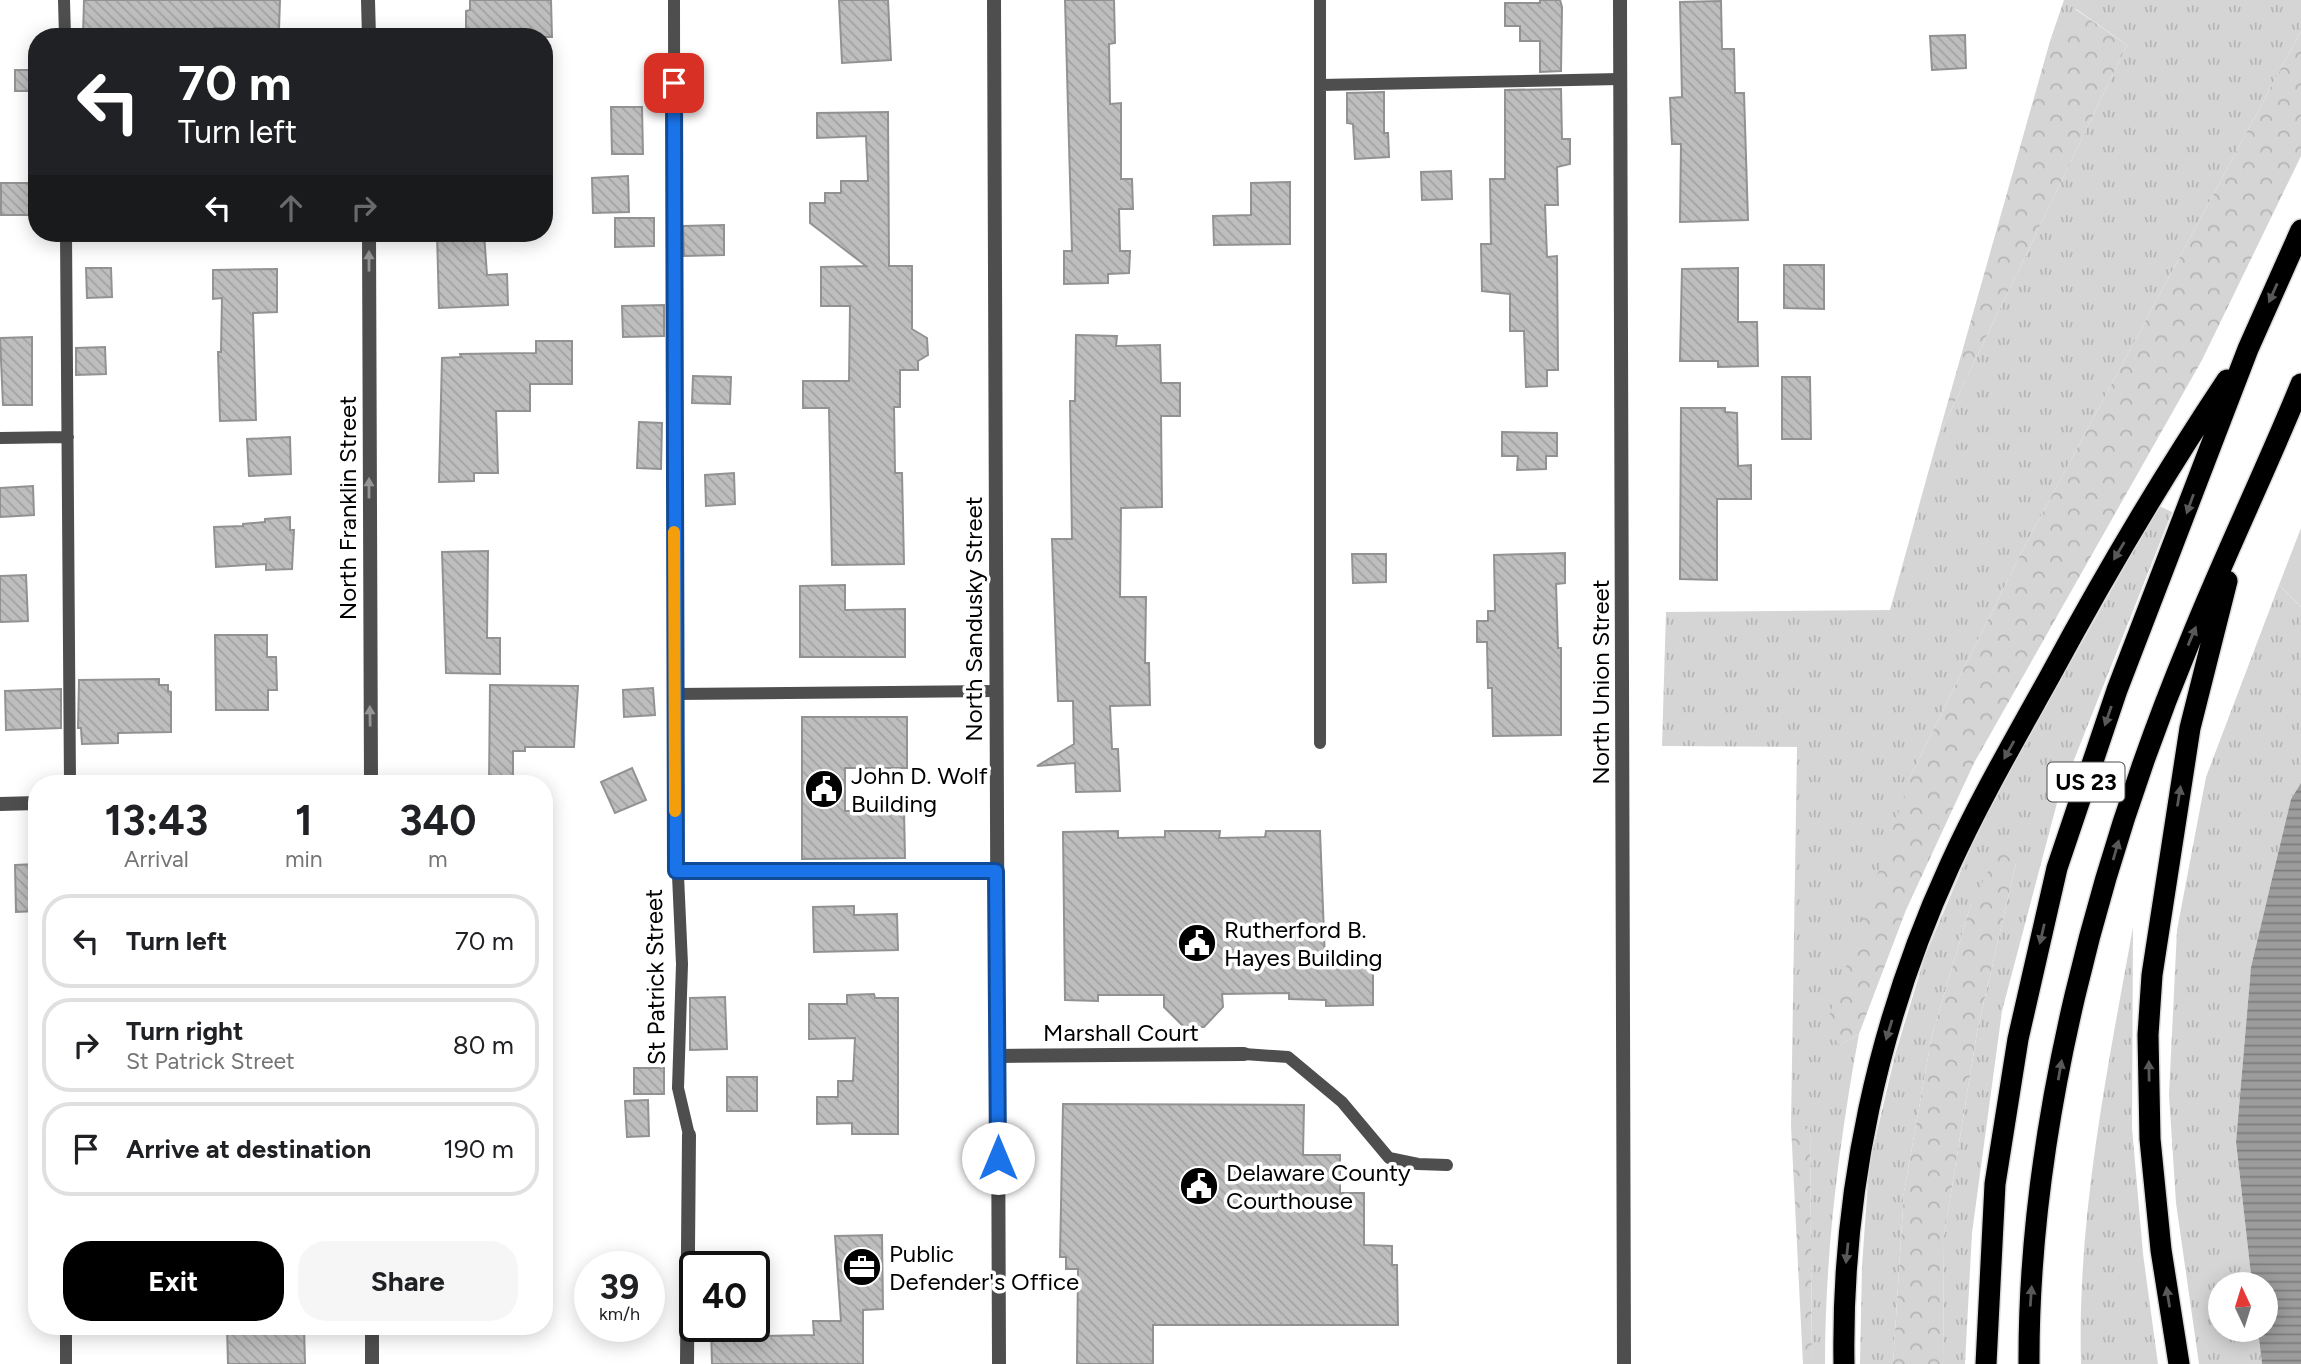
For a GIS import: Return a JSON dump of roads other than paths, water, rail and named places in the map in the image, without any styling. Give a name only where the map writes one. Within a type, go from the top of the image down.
[{"type":"highway","name":"US 23","points":[[1986,1364],[1995,1184],[2018,1039],[2057,868],[2117,690],[2248,349],[2301,230]]},
{"type":"highway","points":[[1844,1364],[1845,1263],[1854,1184],[1883,1050],[1926,919],[1988,788],[2113,561],[2170,466],[2248,349]]},
{"type":"highway","name":"US 23","points":[[2029,1364],[2038,1200],[2062,1059],[2092,934],[2128,809],[2189,642],[2301,384]]},
{"type":"highway","points":[[2179,1364],[2161,1250],[2150,1139],[2148,1035],[2152,975],[2190,728],[2242,521]]},
{"type":"street","points":[[368,0],[369,28]]},
{"type":"street","name":"North Sandusky Street","points":[[993,0],[999,1364]]},
{"type":"street","name":"North Union Street","points":[[1620,0],[1624,1364]]},
{"type":"street","name":"North Franklin Street","points":[[369,242],[371,775]]},
{"type":"street","points":[[0,803],[28,803]]},
{"type":"street","name":"Marshall Court","points":[[997,1056],[1244,1054]]},
{"type":"street","name":"St Patrick Street","points":[[687,1364],[690,1135]]},
{"type":"street","points":[[372,1335],[372,1364]]},
{"type":"lane","points":[[65,0],[65,28]]},
{"type":"lane","name":"St Patrick Street","points":[[674,0],[674,694],[676,871],[682,964],[678,1088],[690,1135]]},
{"type":"lane","points":[[1320,0],[1320,743]]},
{"type":"lane","points":[[1320,85],[1620,79]]},
{"type":"lane","points":[[66,242],[70,775]]},
{"type":"lane","points":[[0,438],[68,437]]},
{"type":"lane","points":[[674,694],[995,691]]},
{"type":"lane","points":[[676,871],[996,871]]},
{"type":"lane","points":[[1244,1054],[1288,1057],[1342,1102],[1389,1158],[1418,1164],[1447,1165]]},
{"type":"lane","points":[[66,1335],[66,1364]]},
{"type":"place","name":"John D. Wolf Building","points":[[824,789]]},
{"type":"place","name":"Rutherford B. Hayes Building","points":[[1197,943]]},
{"type":"place","name":"Delaware County Courthouse","points":[[1199,1186]]},
{"type":"place","name":"Public Defender's Office","points":[[862,1267]]}]
